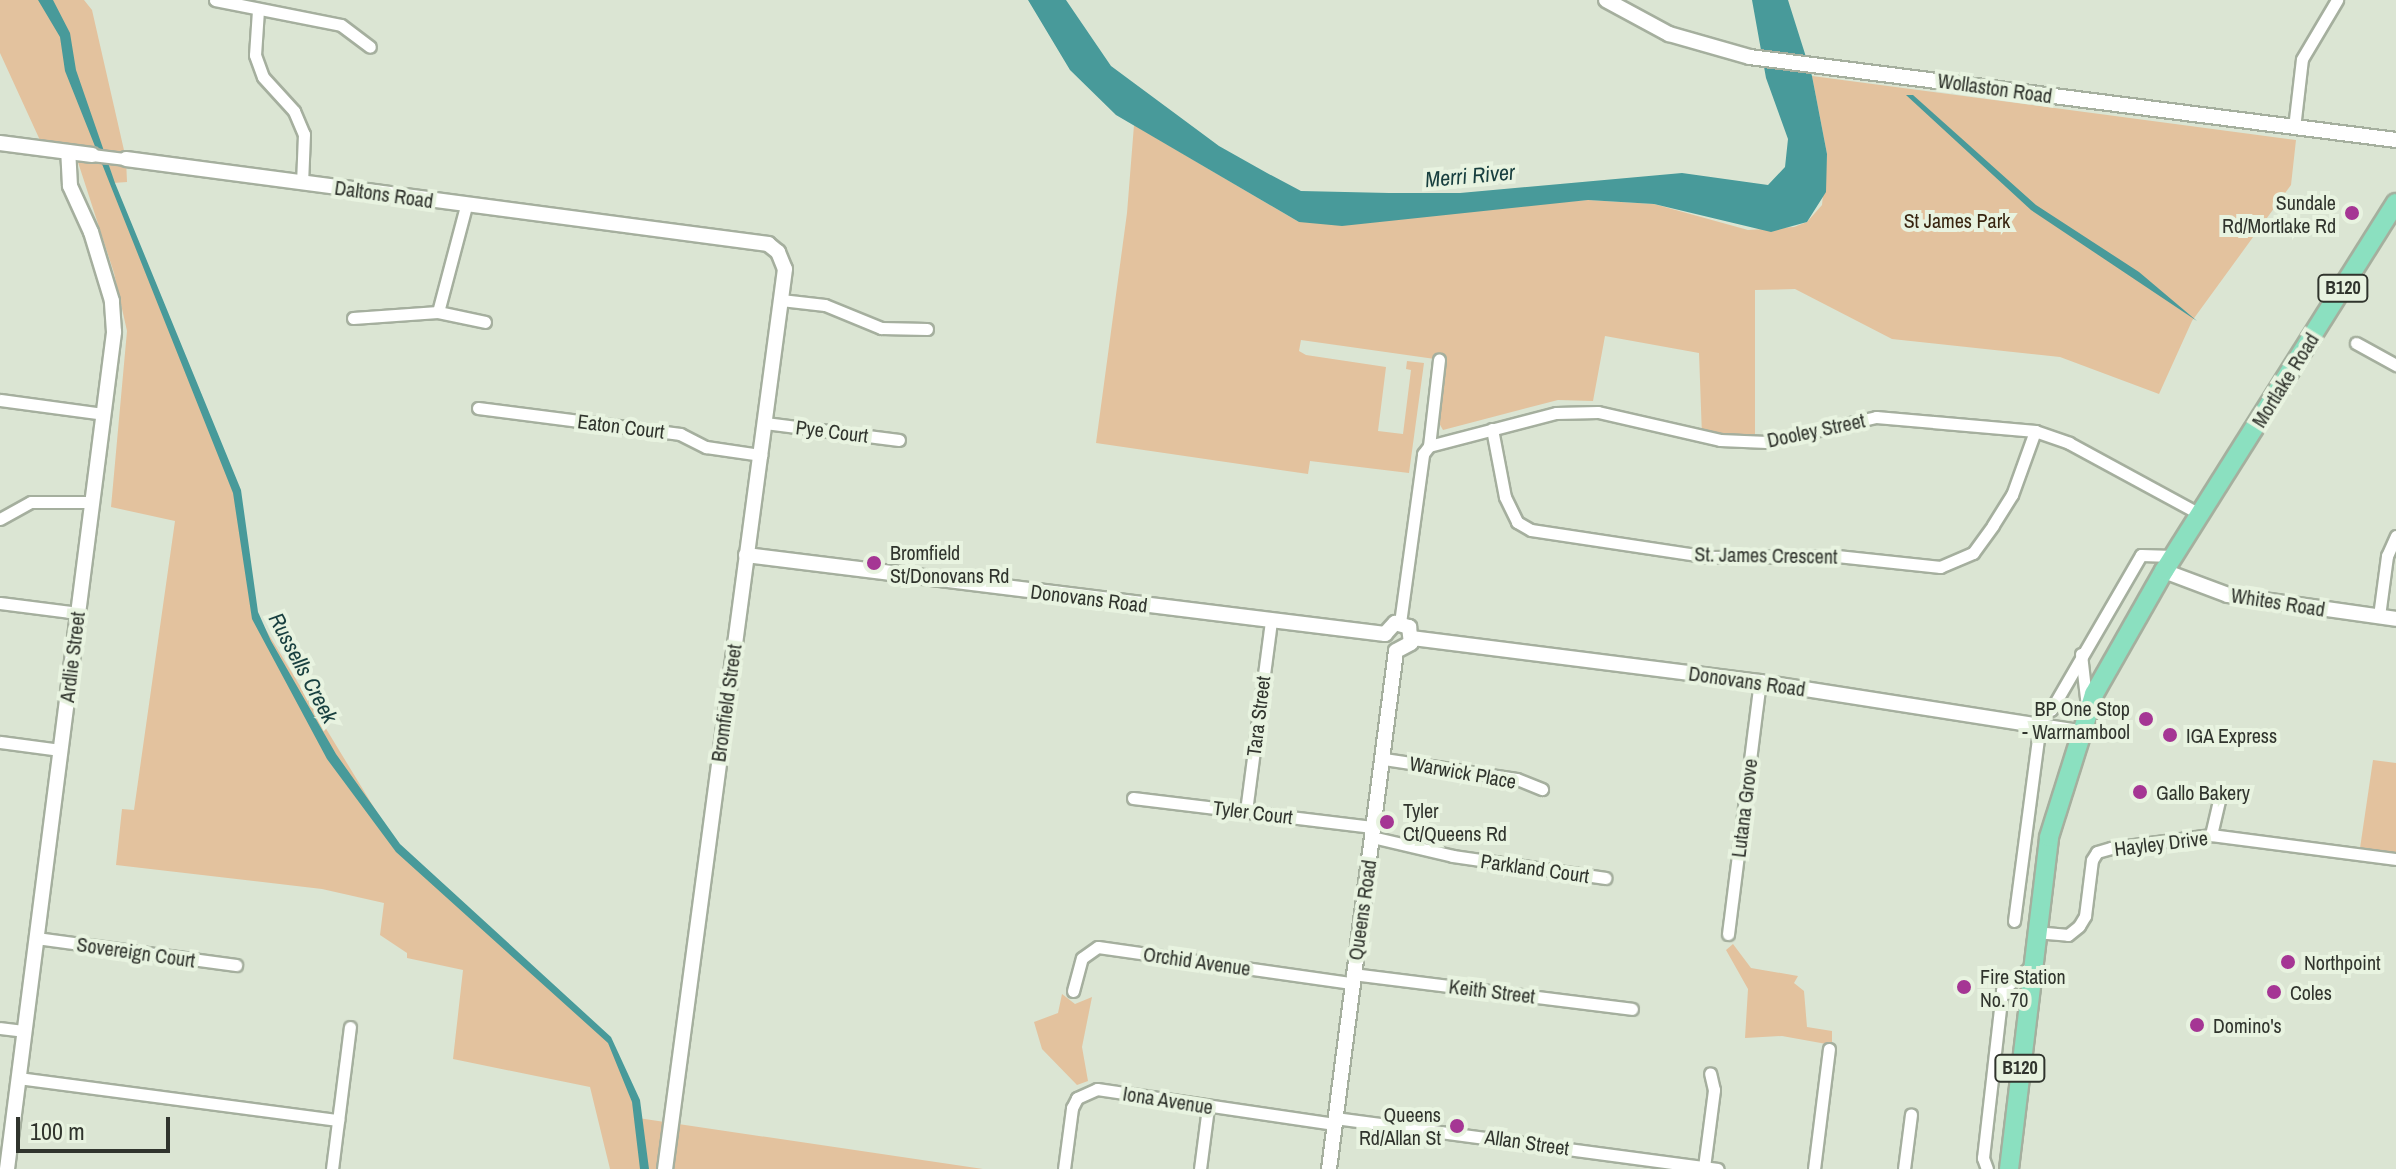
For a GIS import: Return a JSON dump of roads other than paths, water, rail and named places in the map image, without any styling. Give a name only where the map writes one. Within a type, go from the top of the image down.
[{"type":"main road","name":"Mortlake Road","points":[[2009,1169],[2035,932],[2049,837],[2087,712],[2168,564],[2396,203]]},
{"type":"street","points":[[215,0],[341,25],[370,47]]},
{"type":"street","name":"Wollaston Road","points":[[1606,0],[1669,34],[1750,57],[2396,140]]},
{"type":"street","points":[[2294,128],[2302,59],[2337,0]]},
{"type":"street","points":[[258,10],[255,55],[263,77],[294,111],[304,134],[302,183]]},
{"type":"street","name":"Daltons Road","points":[[0,143],[768,244]]},
{"type":"street","name":"Ardlie Street","points":[[7,1169],[114,332],[112,301],[91,232],[70,186],[68,152]]},
{"type":"street","points":[[438,312],[466,206]]},
{"type":"street","name":"Bromfield Street","points":[[665,1169],[785,269],[778,252],[768,244]]},
{"type":"street","points":[[781,300],[825,305],[881,328],[927,329]]},
{"type":"street","points":[[353,318],[438,312],[485,322]]},
{"type":"street","points":[[2356,343],[2396,365]]},
{"type":"street","points":[[1400,623],[1409,627],[1412,638],[1408,647],[1396,651],[1385,634],[1400,623],[1439,360]]},
{"type":"street","points":[[0,400],[103,414]]},
{"type":"street","name":"Eaton Court","points":[[478,408],[680,434],[706,447],[761,455]]},
{"type":"street","name":"Dooley Street","points":[[1426,450],[1492,429],[1576,411],[1618,415],[1720,440],[1755,442],[1876,417],[2035,431],[2069,443],[2200,514]]},
{"type":"street","name":"Pye Court","points":[[765,423],[899,440]]},
{"type":"street","name":"St. James Crescent","points":[[1492,429],[1505,497],[1517,522],[1531,530],[1709,557],[1837,556],[1940,567],[1973,553],[1993,525],[2012,495],[2035,431]]},
{"type":"street","points":[[0,519],[31,502],[92,502]]},
{"type":"street","points":[[2379,616],[2387,556],[2396,536]]},
{"type":"street","name":"Donovans Road","points":[[746,555],[1385,634]]},
{"type":"street","points":[[2051,710],[2141,555],[2168,564]]},
{"type":"street","name":"Whites Road","points":[[2168,564],[2228,595],[2396,619]]},
{"type":"street","points":[[0,603],[78,613]]},
{"type":"street","name":"Tara Street","points":[[1246,811],[1271,621]]},
{"type":"street","name":"Donovans Road","points":[[1412,638],[1760,682],[2081,732]]},
{"type":"street","name":"Queens Road","points":[[1329,1169],[1396,651]]},
{"type":"street","name":"Mortlake Road","points":[[2081,654],[2087,712]]},
{"type":"street","name":"Lutana Grove","points":[[1728,934],[1760,682]]},
{"type":"street","points":[[2014,921],[2040,724]]},
{"type":"street","points":[[0,742],[60,750]]},
{"type":"street","name":"Warwick Place","points":[[1384,759],[1517,779],[1542,789]]},
{"type":"street","points":[[2211,835],[2221,792]]},
{"type":"street","name":"Tyler Court","points":[[1133,798],[1246,811],[1373,832]]},
{"type":"street","name":"Parkland Court","points":[[1373,832],[1453,856],[1605,878]]},
{"type":"street","name":"Hayley Drive","points":[[2035,932],[2068,935],[2079,926],[2097,852],[2211,835],[2396,859]]},
{"type":"street","name":"Sovereign Court","points":[[36,938],[236,965]]},
{"type":"street","name":"Orchid Avenue","points":[[1073,991],[1082,958],[1098,947],[1352,978]]},
{"type":"street","points":[[1987,1169],[1983,1158],[2002,990],[2032,966]]},
{"type":"street","name":"Keith Street","points":[[1352,978],[1632,1009]]},
{"type":"street","points":[[332,1169],[350,1027]]},
{"type":"street","points":[[0,1028],[24,1031]]},
{"type":"street","points":[[1814,1169],[1832,1047]]},
{"type":"street","points":[[1704,1167],[1714,1090],[1710,1073]]},
{"type":"street","points":[[18,1078],[338,1120]]},
{"type":"street","name":"Iona Avenue","points":[[1064,1169],[1072,1108],[1085,1092],[1335,1121]]},
{"type":"street","points":[[1200,1169],[1208,1107]]},
{"type":"street","points":[[1904,1169],[1911,1114]]},
{"type":"street","name":"Allan Street","points":[[1335,1121],[1718,1169]]},
{"type":"water","points":[[38,0],[53,0],[70,33],[76,70],[115,183],[241,490],[258,612],[271,641],[336,754],[400,844],[611,1037],[640,1100],[649,1169],[640,1169],[632,1102],[608,1043],[396,852],[327,759],[252,619],[233,493],[65,71],[60,37]]},
{"type":"water","points":[[1028,0],[1066,0],[1111,66],[1219,146],[1301,191],[1460,193],[1682,173],[1768,185],[1785,167],[1788,139],[1766,78],[1752,0],[1788,0],[1812,76],[1827,154],[1826,192],[1807,222],[1771,232],[1654,204],[1588,200],[1342,226],[1299,222],[1116,115],[1070,70]]},
{"type":"water","points":[[1906,95],[1913,95],[2036,205],[2139,272],[2197,321],[2031,210]]},
{"type":"place","name":"Sundale Rd/Mortlake Rd","points":[[2352,213]]},
{"type":"place","name":"Bromfield St/Donovans Rd","points":[[874,563]]},
{"type":"place","name":"BP One Stop - Warrnambool","points":[[2146,719]]},
{"type":"place","name":"IGA Express","points":[[2170,735]]},
{"type":"place","name":"Gallo Bakery","points":[[2140,792]]},
{"type":"place","name":"Tyler Ct/Queens Rd","points":[[1387,822]]},
{"type":"place","name":"Northpoint","points":[[2288,962]]},
{"type":"place","name":"Fire Station No. 70","points":[[1964,987]]},
{"type":"place","name":"Coles","points":[[2274,992]]},
{"type":"place","name":"Domino's","points":[[2197,1025]]},
{"type":"place","name":"Queens Rd/Allan St","points":[[1457,1126]]},
{"type":"water label","name":"Merri River","points":[[1470,176]]},
{"type":"water label","name":"Russells Creek","points":[[303,668]]},
{"type":"park label","name":"St James Park","points":[[1957,220]]}]
